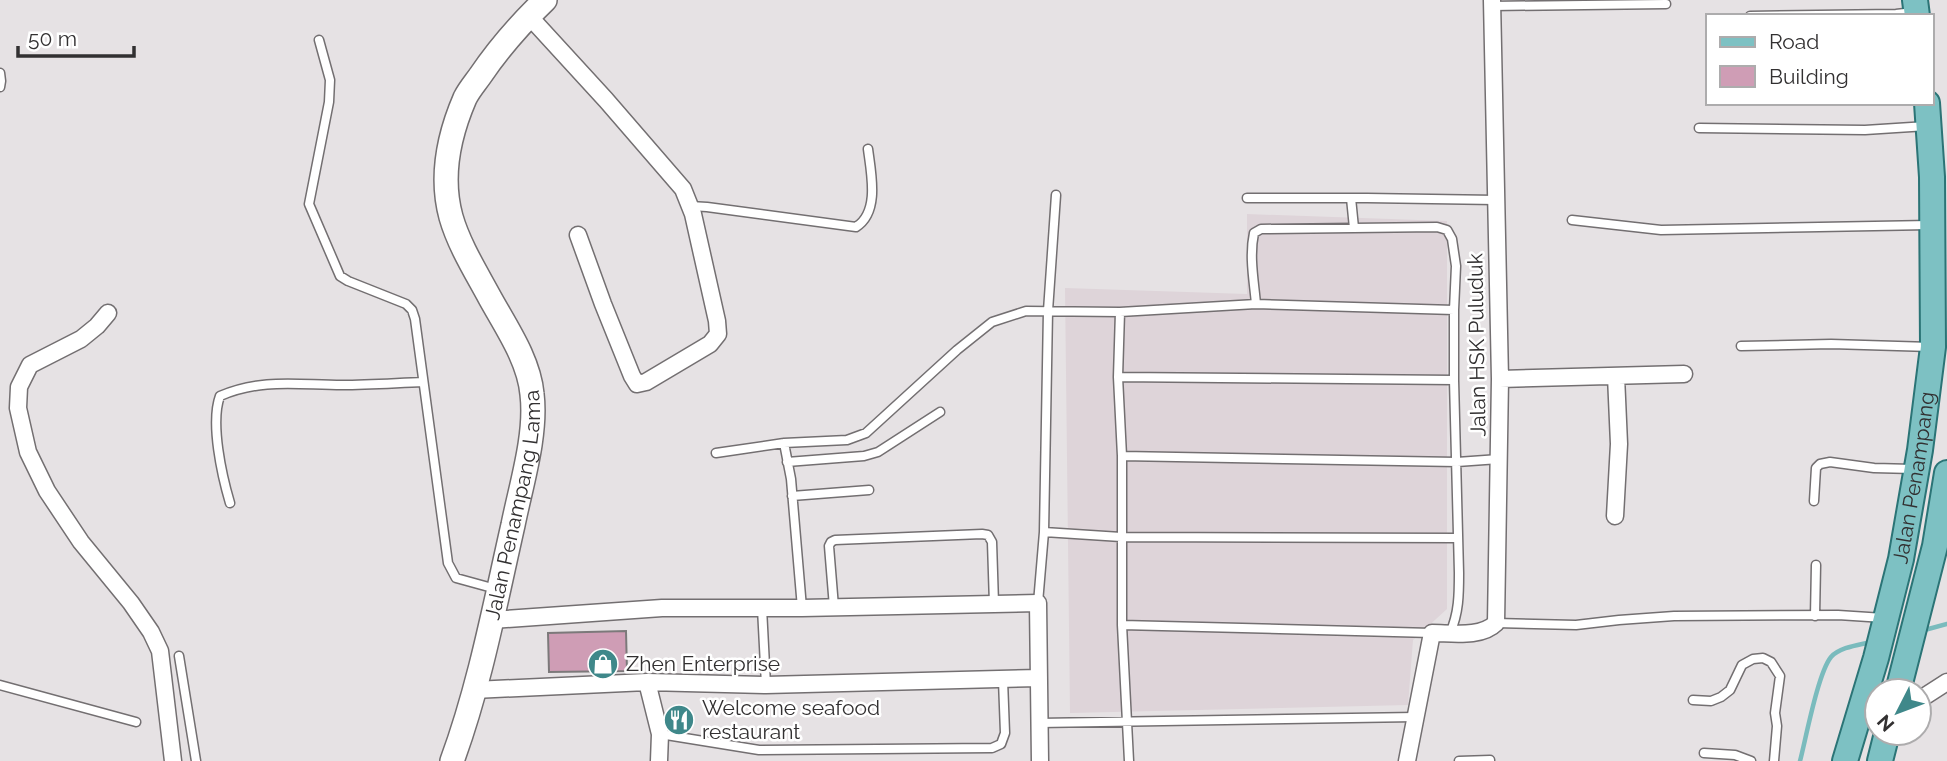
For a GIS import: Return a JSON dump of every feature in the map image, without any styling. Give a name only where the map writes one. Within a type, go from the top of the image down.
[{"type":"main road","name":"Jalan Penampang Lama","points":[[452,761],[492,620],[530,437],[532,394],[528,374],[516,346],[459,239],[446,191],[446,164],[450,141],[466,96],[498,51],[537,8]]},
{"type":"main road","name":"Jalan Penampang","points":[[1845,761],[1877,658],[1901,559],[1933,347],[1932,177],[1928,115]]},
{"type":"main road","name":"Jalan Penampang","points":[[1905,677],[1906,656],[1935,546],[1947,473]]},
{"type":"street","name":"Jalan HSK Puluduk","points":[[1492,3],[1500,379],[1496,623]]},
{"type":"street","points":[[537,8],[606,100],[683,189],[693,214],[718,321],[718,334],[710,344],[646,382],[637,384],[578,235]]},
{"type":"street","points":[[108,313],[81,339],[30,365],[19,387],[18,408],[28,452],[47,491],[81,542],[151,632],[159,651],[173,761]]},
{"type":"street","points":[[1500,379],[1684,374]]},
{"type":"street","points":[[1615,516],[1619,444],[1616,376]]},
{"type":"street","points":[[492,620],[662,608],[1038,603],[1040,761]]},
{"type":"street","points":[[1407,761],[1433,633],[1481,632],[1496,623]]},
{"type":"street","points":[[474,690],[647,682],[766,685],[1039,678]]},
{"type":"street","points":[[647,682],[660,734],[659,761]]},
{"type":"lane","points":[[1492,3],[1666,4]]},
{"type":"lane","points":[[1896,14],[1916,9]]},
{"type":"lane","points":[[319,40],[330,80],[329,102],[309,204],[340,276],[406,304],[412,310],[448,563],[456,578],[498,590]]},
{"type":"lane","points":[[0,73],[0,87]]},
{"type":"lane","points":[[1699,128],[1851,130],[1928,115]]},
{"type":"lane","points":[[690,206],[856,227],[867,218],[870,209],[872,179],[868,149]]},
{"type":"lane","points":[[1038,603],[1044,531],[1048,311],[1056,195]]},
{"type":"lane","points":[[1247,198],[1496,200]]},
{"type":"lane","points":[[1351,198],[1354,228]]},
{"type":"lane","points":[[1572,220],[1661,230],[1931,225]]},
{"type":"lane","points":[[1256,304],[1252,241],[1254,233],[1261,229],[1437,227],[1447,230],[1452,239],[1456,265],[1454,380],[1458,605],[1450,633]]},
{"type":"lane","points":[[716,453],[784,443],[846,440],[866,433],[957,350],[992,322],[1026,311],[1120,312],[1256,304],[1454,310]]},
{"type":"lane","points":[[1120,312],[1118,377],[1122,456],[1122,625],[1129,761]]},
{"type":"lane","points":[[1741,346],[1831,344],[1933,347]]},
{"type":"lane","points":[[1118,377],[1454,380]]},
{"type":"lane","points":[[230,503],[223,478],[218,438],[216,407],[220,396],[259,385],[282,383],[343,385],[423,382]]},
{"type":"lane","points":[[788,462],[864,456],[878,452],[940,412]]},
{"type":"lane","points":[[784,443],[792,496],[802,608]]},
{"type":"lane","points":[[1122,456],[1457,462],[1499,459]]},
{"type":"lane","points":[[1814,501],[1816,468],[1820,464],[1916,470]]},
{"type":"lane","points":[[792,496],[869,490]]},
{"type":"lane","points":[[1044,531],[1121,537],[1458,538]]},
{"type":"lane","points":[[834,607],[829,546],[835,540],[982,534],[988,535],[992,542],[995,604]]},
{"type":"lane","points":[[1815,616],[1816,565]]},
{"type":"lane","points":[[762,608],[766,685]]},
{"type":"lane","points":[[1496,623],[1576,625],[1647,617],[1815,616],[1885,624]]},
{"type":"lane","points":[[1122,625],[1433,633]]},
{"type":"lane","points":[[179,656],[196,761]]},
{"type":"lane","points":[[1693,700],[1711,701],[1721,697],[1730,690],[1742,665],[1753,659],[1763,658],[1771,662],[1780,676],[1775,713],[1777,726],[1774,761]]},
{"type":"lane","points":[[660,734],[759,750],[992,748],[1001,744],[1005,733],[1003,680]]},
{"type":"lane","points":[[0,685],[136,722]]},
{"type":"lane","points":[[1039,723],[1416,717]]},
{"type":"lane","points":[[1704,753],[1735,755],[1751,761]]},
{"type":"lane","points":[[1459,761],[1490,760]]},
{"type":"shaded area","points":[[1247,214],[1447,221],[1447,609],[1413,640],[1408,705],[1070,713],[1065,288],[1247,294]]},
{"type":"building","points":[[626,631],[627,671],[549,672],[548,633]]},
{"type":"waterway","points":[[1921,631],[1947,624]]},
{"type":"waterway","points":[[1800,761],[1826,665],[1831,657],[1844,649],[1871,642]]},
{"type":"place","name":"Zhen Enterprise","points":[[603,664]]},
{"type":"place","name":"Welcome seafood restaurant","points":[[679,720]]}]
